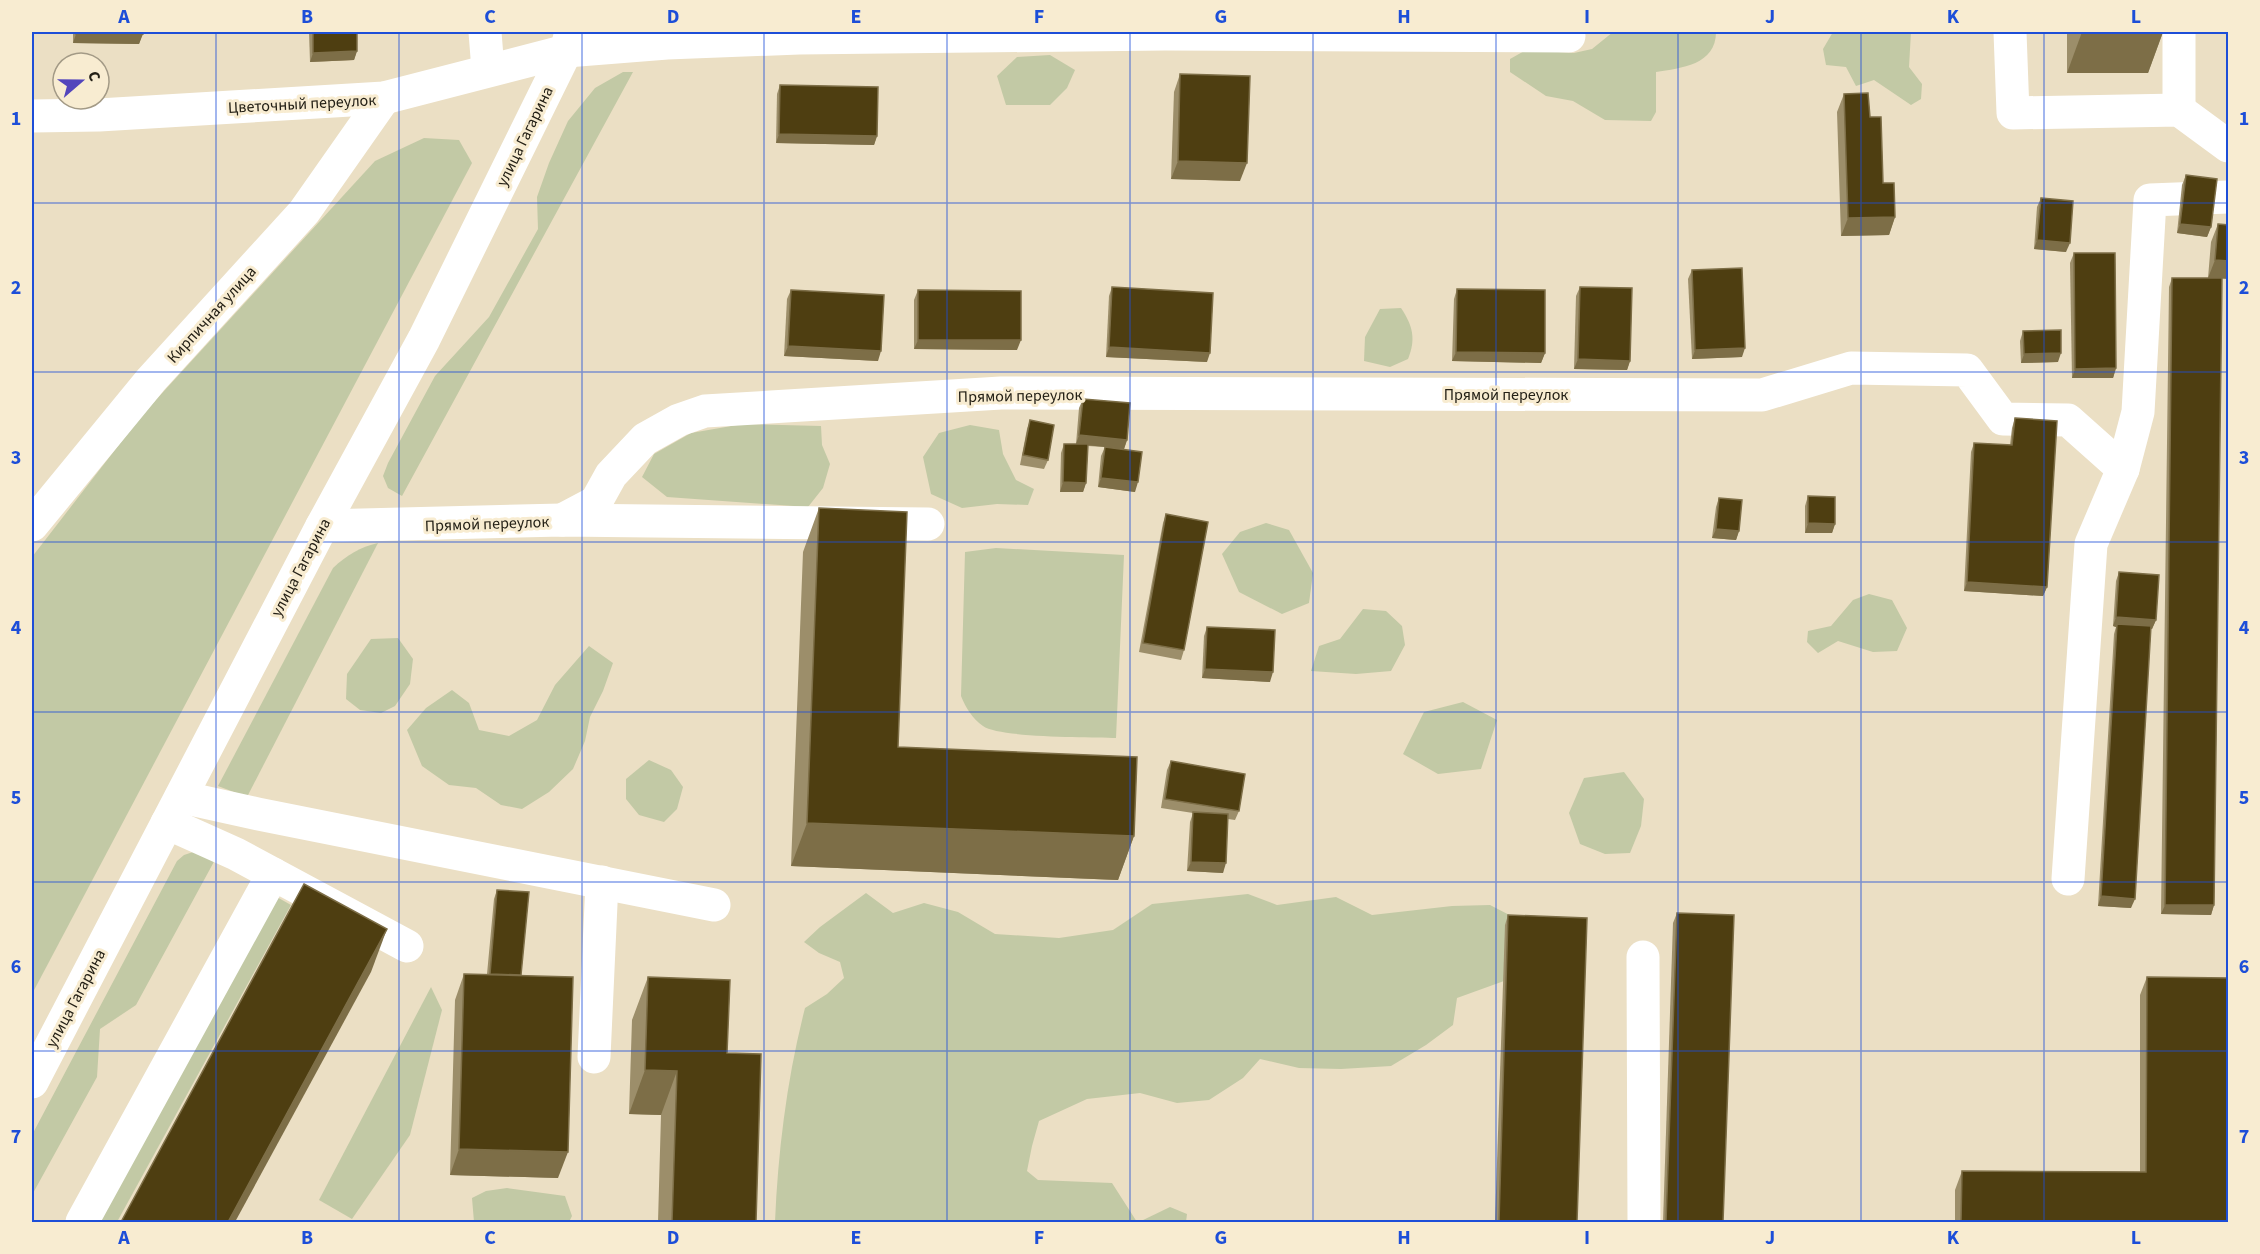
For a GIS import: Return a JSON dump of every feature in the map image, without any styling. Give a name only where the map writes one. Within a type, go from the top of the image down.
[{"type":"street","points":[[485,32],[488,70]]},
{"type":"street","points":[[2010,32],[2013,113],[2179,110],[2229,146]]},
{"type":"street","points":[[2179,110],[2180,32]]},
{"type":"street","name":"Цветочный переулок","points":[[32,116],[99,115],[384,98],[488,70],[569,41],[667,44],[799,38],[1165,33],[1569,36]]},
{"type":"street","name":"улица Гагарина","points":[[32,1082],[321,526],[424,339],[569,41]]},
{"type":"street","name":"Кирпичная улица","points":[[32,525],[152,380],[304,212],[384,98]]},
{"type":"street","points":[[2068,879],[2091,544],[2123,469],[2138,412],[2150,200],[2229,198]]},
{"type":"street","name":"Прямой переулок","points":[[321,526],[562,520],[596,502],[611,475],[645,439],[678,420],[705,411],[1001,393],[1762,395],[1851,368],[1967,370],[2002,419],[2068,420],[2123,469]]},
{"type":"street","points":[[562,520],[928,524]]},
{"type":"street","points":[[174,810],[236,854],[407,945]]},
{"type":"street","points":[[174,810],[258,814],[714,905]]},
{"type":"street","points":[[82,1222],[273,874]]},
{"type":"street","points":[[594,1057],[602,882]]},
{"type":"street","points":[[1643,957],[1644,1222]]},
{"type":"green space","points":[[1613,32],[1716,32],[1710,52],[1704,58],[1676,69],[1656,72],[1656,112],[1651,121],[1605,120],[1573,101],[1546,96],[1510,72],[1510,59],[1526,50],[1574,53],[1592,49]]},
{"type":"green space","points":[[1833,32],[1911,32],[1909,67],[1922,84],[1921,99],[1911,105],[1874,80],[1856,86],[1846,67],[1826,65],[1823,49]]},
{"type":"green space","points":[[1050,55],[1075,70],[1067,88],[1050,105],[1006,105],[997,76],[1017,57]]},
{"type":"green space","points":[[623,72],[633,72],[402,496],[388,488],[383,476],[388,463],[435,376],[489,317],[538,229],[537,197],[568,121],[595,88]]},
{"type":"green space","points":[[424,138],[459,140],[472,163],[32,994],[32,557],[142,415],[375,161]]},
{"type":"green space","points":[[1401,308],[1412,333],[1412,345],[1408,359],[1390,367],[1364,361],[1365,337],[1380,309]]},
{"type":"green space","points":[[743,424],[821,426],[822,445],[830,464],[823,488],[808,507],[667,497],[642,477],[654,454],[691,433]]},
{"type":"green space","points":[[970,425],[999,430],[1003,454],[1016,480],[1034,489],[1028,505],[997,504],[962,508],[931,494],[923,457],[939,433]]},
{"type":"green space","points":[[1266,523],[1289,530],[1313,573],[1309,603],[1282,614],[1239,592],[1222,554],[1240,532]]},
{"type":"green space","points":[[378,543],[247,797],[218,786],[333,568],[354,552]]},
{"type":"green space","points":[[996,548],[1124,555],[1116,738],[1007,733],[983,726],[967,709],[961,696],[965,552]]},
{"type":"green space","points":[[1869,594],[1892,600],[1907,628],[1897,651],[1873,652],[1838,641],[1818,653],[1807,642],[1808,631],[1831,626],[1853,600]]},
{"type":"green space","points":[[1363,609],[1386,611],[1402,626],[1405,645],[1391,671],[1356,674],[1311,671],[1319,646],[1340,639]]},
{"type":"green space","points":[[398,638],[413,659],[410,684],[395,706],[381,713],[360,710],[346,699],[347,674],[371,639]]},
{"type":"green space","points":[[589,646],[613,663],[590,717],[585,741],[573,769],[549,792],[522,809],[501,805],[476,788],[449,785],[422,766],[407,730],[426,708],[452,690],[469,703],[479,730],[509,736],[537,720],[555,685]]},
{"type":"green space","points":[[1463,702],[1497,720],[1481,769],[1438,774],[1403,754],[1424,712]]},
{"type":"green space","points":[[649,760],[671,770],[683,787],[677,809],[664,822],[639,815],[626,799],[626,779]]},
{"type":"green space","points":[[1624,772],[1644,799],[1641,826],[1630,853],[1605,854],[1580,844],[1569,813],[1584,778]]},
{"type":"green space","points":[[193,852],[216,858],[136,1005],[100,1029],[97,1077],[32,1195],[32,1135],[177,861]]},
{"type":"green space","points":[[866,893],[893,913],[924,903],[958,912],[995,934],[1059,938],[1113,930],[1152,904],[1248,894],[1277,905],[1336,897],[1372,915],[1452,906],[1490,905],[1523,922],[1504,981],[1457,998],[1453,1025],[1391,1066],[1341,1069],[1299,1068],[1260,1059],[1243,1078],[1209,1100],[1177,1103],[1140,1093],[1087,1099],[1039,1121],[1027,1171],[1038,1180],[1112,1183],[1137,1222],[775,1222],[784,1115],[805,1008],[827,994],[844,978],[840,962],[819,953],[804,942],[820,927]]},
{"type":"green space","points":[[275,896],[291,905],[117,1222],[97,1222]]},
{"type":"green space","points":[[431,987],[442,1010],[410,1135],[352,1219],[319,1200]]},
{"type":"green space","points":[[507,1188],[565,1196],[572,1216],[569,1222],[474,1222],[472,1198],[486,1191]]},
{"type":"green space","points":[[1170,1207],[1187,1214],[1186,1222],[1139,1222]]},
{"type":"building","points":[[76,32],[143,32],[143,34],[76,34]]},
{"type":"building","points":[[313,32],[357,32],[357,51],[313,53]]},
{"type":"building","points":[[1180,74],[1250,76],[1247,163],[1178,161]]},
{"type":"building","points":[[780,85],[878,87],[877,136],[779,134]]},
{"type":"building","points":[[1868,93],[1870,117],[1881,117],[1883,183],[1894,183],[1895,217],[1848,218],[1844,94]]},
{"type":"building","points":[[2186,175],[2217,179],[2211,227],[2180,224]]},
{"type":"building","points":[[2041,198],[2073,201],[2070,243],[2037,240]]},
{"type":"building","points":[[2218,224],[2229,225],[2229,261],[2215,260]]},
{"type":"building","points":[[2074,253],[2115,253],[2116,368],[2075,369]]},
{"type":"building","points":[[1742,268],[1745,348],[1695,350],[1692,270]]},
{"type":"building","points":[[2172,278],[2222,278],[2214,905],[2165,905]]},
{"type":"building","points":[[1112,287],[1213,293],[1210,353],[1109,347]]},
{"type":"building","points":[[1580,287],[1632,288],[1630,361],[1578,359]]},
{"type":"building","points":[[1457,289],[1545,290],[1545,353],[1456,352]]},
{"type":"building","points":[[791,290],[884,295],[881,351],[788,346]]},
{"type":"building","points":[[918,290],[1021,291],[1021,340],[918,340]]},
{"type":"building","points":[[2061,330],[2061,353],[2024,354],[2023,331]]},
{"type":"building","points":[[1083,399],[1130,403],[1127,440],[1079,435]]},
{"type":"building","points":[[2015,418],[2057,421],[2047,587],[1967,582],[1974,443],[2012,445]]},
{"type":"building","points":[[1030,420],[1054,425],[1048,460],[1023,455]]},
{"type":"building","points":[[1064,444],[1088,444],[1086,483],[1063,482]]},
{"type":"building","points":[[1105,447],[1142,452],[1138,482],[1101,478]]},
{"type":"building","points":[[1808,496],[1835,497],[1835,524],[1808,523]]},
{"type":"building","points":[[1719,498],[1742,500],[1739,531],[1716,529]]},
{"type":"building","points":[[819,508],[907,512],[898,747],[1137,757],[1134,836],[807,823]]},
{"type":"building","points":[[1166,514],[1208,522],[1184,650],[1143,643]]},
{"type":"building","points":[[2119,572],[2159,575],[2156,620],[2116,617]]},
{"type":"building","points":[[2117,624],[2151,626],[2135,899],[2101,896]]},
{"type":"building","points":[[1207,627],[1275,630],[1273,672],[1205,669]]},
{"type":"building","points":[[1171,761],[1245,774],[1239,811],[1165,799]]},
{"type":"building","points":[[1193,812],[1228,814],[1226,863],[1191,862]]},
{"type":"building","points":[[304,884],[387,929],[228,1222],[121,1222]]},
{"type":"building","points":[[497,890],[529,892],[521,975],[490,974]]},
{"type":"building","points":[[1677,913],[1734,915],[1723,1222],[1666,1222]]},
{"type":"building","points":[[1508,915],[1587,918],[1577,1222],[1499,1222]]},
{"type":"building","points":[[464,974],[573,977],[568,1152],[459,1149]]},
{"type":"building","points":[[648,977],[730,980],[727,1053],[761,1054],[756,1222],[672,1222],[677,1071],[645,1070]]},
{"type":"building","points":[[2147,977],[2229,978],[2229,1222],[1961,1222],[1962,1171],[2146,1172]]}]
